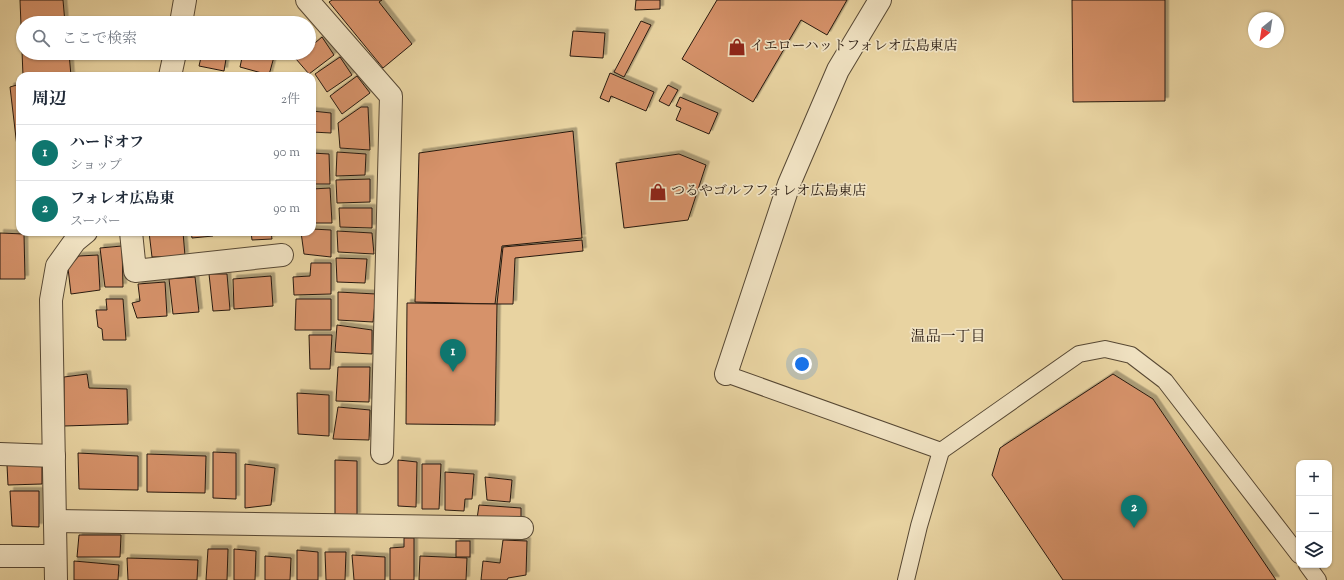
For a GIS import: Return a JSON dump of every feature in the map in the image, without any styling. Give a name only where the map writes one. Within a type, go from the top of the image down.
[{"type":"street","points":[[182,16],[185,0]]},
{"type":"street","points":[[307,0],[391,96],[382,453]]},
{"type":"street","points":[[726,374],[789,184],[838,70],[880,0]]},
{"type":"street","points":[[56,580],[51,300],[57,266],[75,241],[81,236]]},
{"type":"street","points":[[131,236],[135,271],[282,255]]},
{"type":"street","points":[[0,454],[54,456]]},
{"type":"street","points":[[55,521],[522,528]]},
{"type":"street","points":[[0,556],[55,556]]},
{"type":"lane","points":[[906,580],[919,526],[941,451],[1079,354],[1105,350],[1131,355],[1165,381],[1296,551]]},
{"type":"lane","points":[[726,374],[941,451]]},
{"type":"lane","points":[[1309,568],[1318,580]]},
{"type":"building","points":[[20,0],[63,0],[64,16],[21,16]]},
{"type":"building","points":[[332,0],[382,0],[379,2],[412,44],[383,68],[329,2]]},
{"type":"building","points":[[636,0],[660,0],[660,9],[635,10]]},
{"type":"building","name":"イエローハットフォレオ広島東店","points":[[717,0],[847,0],[827,35],[801,20],[753,102],[682,59]]},
{"type":"building","points":[[1072,0],[1165,0],[1165,101],[1073,102]]},
{"type":"building","points":[[641,21],[651,25],[624,77],[614,72]]},
{"type":"building","points":[[573,31],[605,33],[603,58],[570,56]]},
{"type":"building","points":[[322,37],[334,55],[312,72],[307,72],[297,60],[316,60],[316,42]]},
{"type":"building","points":[[340,57],[352,75],[327,92],[316,73]]},
{"type":"building","points":[[22,60],[70,60],[71,72],[23,72]]},
{"type":"building","points":[[200,60],[226,60],[224,71],[199,66]]},
{"type":"building","points":[[242,60],[273,60],[270,72],[258,72],[240,67]]},
{"type":"building","points":[[610,73],[654,92],[646,111],[611,96],[609,102],[600,98]]},
{"type":"building","points":[[357,76],[370,93],[342,114],[330,96]]},
{"type":"building","points":[[16,85],[16,138],[10,87]]},
{"type":"building","points":[[668,85],[678,90],[669,106],[659,101]]},
{"type":"building","points":[[680,97],[718,113],[709,134],[676,120],[681,108],[676,106]]},
{"type":"building","points":[[361,107],[368,107],[370,150],[340,148],[338,123]]},
{"type":"building","points":[[316,111],[331,113],[331,133],[316,132]]},
{"type":"building","points":[[573,131],[582,238],[502,246],[495,304],[415,302],[419,153]]},
{"type":"building","points":[[337,152],[366,154],[365,175],[336,176]]},
{"type":"building","points":[[316,153],[329,154],[330,184],[316,184]]},
{"type":"building","name":"つるやゴルフフォレオ広島東店","points":[[679,154],[706,165],[688,220],[624,228],[616,163]]},
{"type":"building","points":[[370,179],[370,202],[337,203],[336,180]]},
{"type":"building","points":[[330,188],[332,223],[316,223],[316,189]]},
{"type":"building","points":[[339,208],[372,208],[372,228],[340,227]]},
{"type":"building","points":[[316,229],[331,230],[331,257],[304,254],[302,236],[316,236]]},
{"type":"building","points":[[337,231],[372,233],[374,254],[338,252]]},
{"type":"building","points":[[0,233],[16,234],[16,236],[24,236],[25,279],[0,279]]},
{"type":"building","points":[[149,236],[183,236],[185,256],[152,257]]},
{"type":"building","points":[[192,236],[213,236],[192,238]]},
{"type":"building","points":[[252,236],[272,236],[272,239],[252,240]]},
{"type":"building","points":[[582,240],[583,251],[515,258],[513,304],[497,304],[503,247]]},
{"type":"building","points":[[122,246],[123,287],[105,287],[100,248]]},
{"type":"building","points":[[98,255],[100,290],[71,294],[68,268],[79,256]]},
{"type":"building","points":[[336,258],[367,259],[365,283],[337,282]]},
{"type":"building","points":[[311,263],[331,263],[331,294],[294,295],[293,277],[310,276]]},
{"type":"building","points":[[209,274],[227,274],[230,310],[213,311]]},
{"type":"building","points":[[271,276],[273,306],[234,309],[233,279]]},
{"type":"building","points":[[195,277],[199,312],[173,314],[169,279]]},
{"type":"building","points":[[165,282],[167,316],[137,318],[132,303],[140,301],[138,284]]},
{"type":"building","points":[[338,292],[376,294],[373,322],[338,320]]},
{"type":"building","points":[[106,299],[123,299],[126,340],[103,340],[102,329],[98,327],[96,310],[107,310]]},
{"type":"building","points":[[296,299],[331,299],[331,330],[295,330]]},
{"type":"building","points":[[407,303],[497,304],[495,425],[406,424]]},
{"type":"building","points":[[337,325],[372,330],[372,354],[335,352]]},
{"type":"building","points":[[309,335],[332,335],[330,369],[310,369]]},
{"type":"building","points":[[338,367],[370,367],[369,402],[336,401]]},
{"type":"building","points":[[87,374],[89,388],[127,389],[128,424],[64,426],[64,377]]},
{"type":"building","points":[[1113,374],[1153,399],[1276,580],[1063,580],[992,475],[1000,448]]},
{"type":"building","points":[[297,393],[329,395],[329,436],[298,434]]},
{"type":"building","points":[[338,407],[370,410],[369,440],[333,439]]},
{"type":"building","points":[[213,452],[236,453],[236,499],[213,498]]},
{"type":"building","points":[[78,453],[138,456],[138,490],[79,489]]},
{"type":"building","points":[[147,454],[206,456],[205,493],[147,492]]},
{"type":"building","points":[[335,460],[357,461],[357,516],[335,518]]},
{"type":"building","points":[[398,460],[417,462],[416,507],[398,506]]},
{"type":"building","points":[[245,464],[275,468],[271,505],[245,508]]},
{"type":"building","points":[[422,464],[441,464],[439,509],[422,509]]},
{"type":"building","points":[[7,465],[42,466],[42,484],[8,485]]},
{"type":"building","points":[[445,472],[474,474],[472,499],[465,499],[464,511],[445,510]]},
{"type":"building","points":[[485,477],[512,480],[510,502],[487,500]]},
{"type":"building","points":[[10,491],[39,491],[39,527],[12,526]]},
{"type":"building","points":[[479,505],[521,508],[521,521],[477,519]]},
{"type":"building","points":[[79,535],[121,535],[120,557],[77,557]]},
{"type":"building","points":[[404,538],[414,538],[414,580],[390,580],[390,548],[404,547]]},
{"type":"building","points":[[503,540],[527,541],[526,575],[508,578],[507,580],[481,580],[483,561],[500,563]]},
{"type":"building","points":[[456,541],[470,541],[470,557],[456,557]]},
{"type":"building","points":[[208,549],[228,549],[227,580],[206,580]]},
{"type":"building","points":[[234,549],[256,551],[255,580],[234,580]]},
{"type":"building","points":[[297,550],[318,552],[318,580],[297,580]]},
{"type":"building","points":[[325,552],[346,552],[345,580],[326,580]]},
{"type":"building","points":[[352,555],[385,557],[385,580],[354,580]]},
{"type":"building","points":[[265,556],[291,558],[290,580],[265,580]]},
{"type":"building","points":[[420,556],[467,558],[466,580],[419,580]]},
{"type":"building","points":[[127,558],[198,560],[197,580],[128,580]]},
{"type":"building","points":[[74,561],[119,565],[118,580],[74,580]]},
{"type":"place","name":"イエローハットフォレオ広島東店","points":[[737,47]]},
{"type":"place","name":"つるやゴルフフォレオ広島東店","points":[[658,192]]},
{"type":"place","name":"ハードオフ","points":[[453,372]]},
{"type":"place","name":"フォレオ広島東","points":[[1134,528]]},
{"type":"district","name":"温品一丁目","points":[[948,337]]}]
